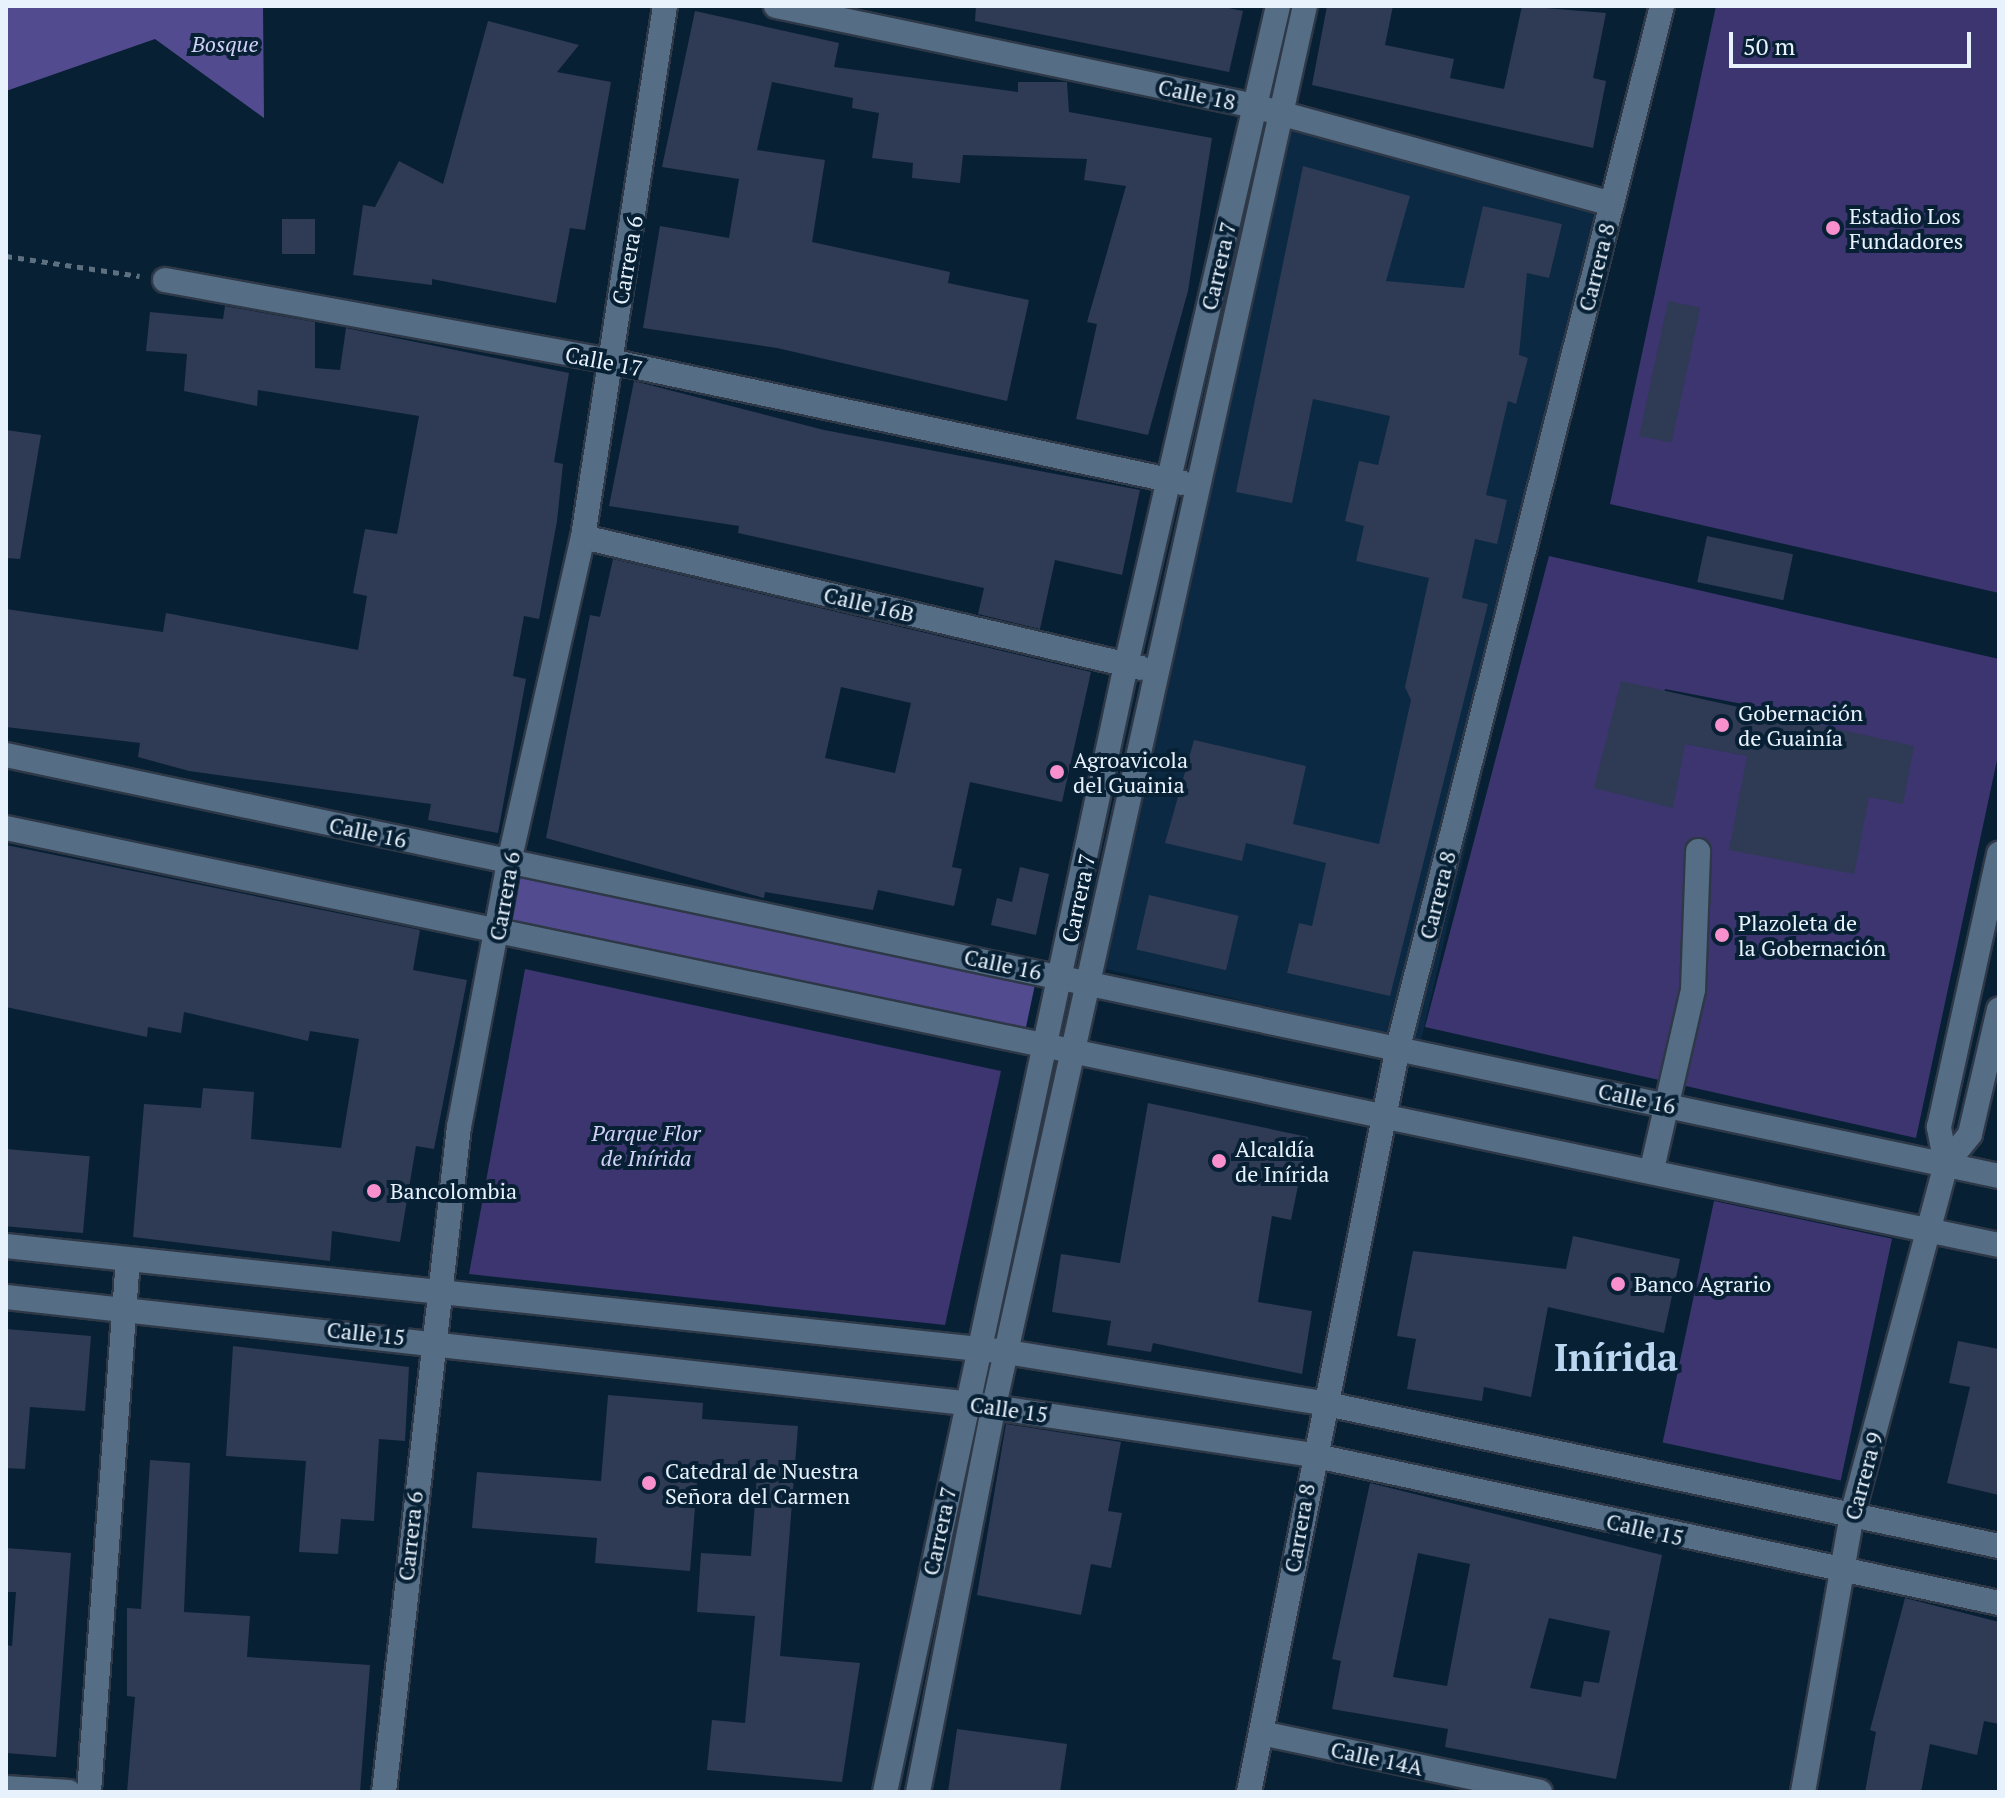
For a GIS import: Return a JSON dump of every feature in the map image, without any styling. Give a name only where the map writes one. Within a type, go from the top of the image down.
[{"type":"street","name":"Carrera 6","points":[[384,1792],[436,1292],[509,862],[583,537],[665,6]]},
{"type":"street","name":"Calle 18","points":[[776,6],[1266,108],[1612,204]]},
{"type":"street","name":"Carrera 7","points":[[918,1792],[994,1406],[1198,486],[1266,108],[1278,6]]},
{"type":"street","name":"Carrera 7","points":[[885,1792],[965,1403],[1062,977],[1126,665],[1169,480],[1266,108],[1305,6]]},
{"type":"street","name":"Carrera 8","points":[[1249,1792],[1322,1403],[1398,1047],[1662,6]]},
{"type":"street","name":"Calle 17","points":[[165,280],[610,361],[1198,486]]},
{"type":"street","name":"Calle 16B","points":[[583,537],[1155,671]]},
{"type":"street","name":"Calle 16","points":[[6,755],[1999,1176]]},
{"type":"street","points":[[6,828],[1074,1054],[1384,1111],[1999,1245]]},
{"type":"street","points":[[1652,1169],[1664,1104],[1693,990],[1698,851]]},
{"type":"street","name":"Carrera 9","points":[[1946,1164],[1939,1127],[1999,854]]},
{"type":"street","name":"Carrera 9","points":[[1803,1792],[1852,1515],[1946,1164],[1970,1134],[1999,1009]]},
{"type":"street","points":[[6,1246],[1007,1352],[1322,1403],[1999,1546]]},
{"type":"street","points":[[89,1792],[128,1259]]},
{"type":"street","name":"Calle 15","points":[[6,1297],[430,1339],[994,1406],[1312,1455],[1840,1572],[1999,1603]]},
{"type":"street","name":"Calle 14A","points":[[1261,1733],[1540,1792]]},
{"type":"street","points":[[6,1788],[69,1792]]},
{"type":"path","points":[[6,256],[165,280]]},
{"type":"shaded area","points":[[1286,123],[1615,199],[1421,1042],[1091,966]]},
{"type":"green space","name":"Bosque","points":[[6,6],[263,6],[264,118],[155,39],[6,91]]},
{"type":"green space","name":"Estadio Los Fundadores","points":[[1716,6],[1999,6],[1999,593],[1610,504]]},
{"type":"green space","points":[[1549,556],[1999,659],[1999,751],[1916,1138],[1425,1027]],"holes":[[[1665,689],[1789,713],[1780,762],[1656,738]]]},
{"type":"green space","points":[[512,867],[1036,978],[1024,1036],[500,925]]},
{"type":"green space","name":"Parque Flor de Inírida","points":[[525,969],[1001,1071],[945,1325],[469,1274]]},
{"type":"green space","points":[[1714,1201],[1892,1239],[1841,1480],[1663,1443]]},
{"type":"building","points":[[976,6],[1219,6],[1243,11],[1229,72],[975,21]]},
{"type":"building","points":[[1327,6],[1393,6],[1385,45],[1454,59],[1450,78],[1504,89],[1522,6],[1606,13],[1593,78],[1606,81],[1593,148],[1312,85]]},
{"type":"building","points":[[695,11],[839,43],[834,67],[1018,92],[1018,82],[1067,82],[1069,112],[1212,138],[1188,291],[1148,435],[1076,419],[1097,324],[1087,322],[1126,186],[1084,180],[1087,159],[963,155],[960,183],[912,178],[913,163],[872,158],[879,113],[852,108],[853,98],[772,82],[757,150],[825,160],[812,242],[950,272],[948,283],[1029,300],[1007,401],[777,348],[643,328],[660,226],[729,238],[739,179],[662,167]]},
{"type":"building","points":[[488,21],[579,45],[557,72],[611,82],[585,230],[570,228],[556,303],[432,279],[432,285],[353,275],[363,205],[375,207],[399,161],[443,184]]},
{"type":"building","points":[[1303,166],[1410,196],[1386,281],[1464,288],[1483,206],[1562,224],[1549,278],[1527,273],[1519,355],[1528,358],[1516,404],[1508,401],[1486,495],[1507,500],[1497,544],[1475,539],[1462,598],[1488,604],[1390,996],[1287,973],[1299,923],[1312,926],[1326,863],[1246,843],[1242,861],[1165,843],[1194,740],[1306,766],[1293,824],[1379,844],[1411,700],[1405,687],[1429,578],[1356,561],[1364,526],[1345,521],[1359,461],[1378,465],[1390,416],[1313,399],[1292,503],[1236,492]]},
{"type":"building","points":[[282,219],[315,219],[315,254],[282,254]]},
{"type":"building","points":[[1668,301],[1700,308],[1672,443],[1639,436]]},
{"type":"building","points":[[225,306],[315,322],[315,368],[340,370],[346,328],[569,373],[554,462],[563,464],[557,521],[539,619],[524,616],[513,676],[526,679],[498,833],[428,820],[431,804],[189,771],[138,757],[140,743],[6,727],[6,609],[163,632],[166,613],[358,650],[367,596],[353,593],[365,529],[397,534],[419,416],[258,390],[257,406],[184,391],[187,354],[146,351],[150,312],[223,319]]},
{"type":"building","points":[[634,381],[824,430],[1140,490],[1122,575],[1055,560],[1040,629],[978,614],[984,588],[738,533],[739,526],[609,506]]},
{"type":"building","points":[[6,430],[41,435],[20,559],[6,558]]},
{"type":"building","points":[[1707,536],[1793,554],[1783,600],[1697,582]]},
{"type":"building","points":[[613,559],[1091,672],[1062,802],[970,782],[952,867],[962,869],[954,906],[878,890],[873,910],[765,892],[764,898],[546,838],[590,615],[600,617]],"holes":[[[841,687],[911,703],[895,773],[825,758]]]},
{"type":"building","points":[[1621,681],[1914,746],[1903,804],[1869,797],[1854,874],[1729,850],[1747,756],[1685,744],[1673,808],[1594,788]]},
{"type":"building","points":[[6,845],[420,930],[413,970],[467,980],[434,1149],[416,1146],[400,1242],[332,1231],[330,1261],[133,1237],[144,1104],[201,1108],[203,1088],[254,1092],[251,1139],[341,1148],[359,1039],[310,1031],[308,1041],[184,1012],[181,1033],[148,1027],[147,1037],[6,1007]]},
{"type":"building","points":[[1020,867],[1049,874],[1036,935],[991,925],[997,898],[1012,902]]},
{"type":"building","points":[[1149,895],[1239,916],[1226,970],[1136,950]]},
{"type":"building","points":[[1148,1103],[1308,1137],[1291,1220],[1272,1216],[1258,1302],[1312,1311],[1302,1374],[1153,1343],[1151,1352],[1107,1345],[1111,1321],[1052,1312],[1061,1254],[1120,1263]]},
{"type":"building","points":[[6,1149],[90,1156],[83,1233],[6,1226]]},
{"type":"building","points":[[1573,1236],[1680,1259],[1664,1333],[1548,1307],[1531,1397],[1484,1387],[1482,1401],[1407,1389],[1416,1339],[1397,1336],[1413,1251],[1566,1269]]},
{"type":"building","points":[[6,1329],[91,1336],[85,1411],[30,1407],[25,1469],[6,1468]]},
{"type":"building","points":[[1958,1341],[1999,1349],[1999,1495],[1947,1483],[1970,1387],[1949,1383]]},
{"type":"building","points":[[233,1346],[409,1367],[405,1441],[379,1439],[374,1521],[341,1519],[338,1554],[299,1552],[306,1461],[226,1456]]},
{"type":"building","points":[[608,1395],[703,1403],[702,1419],[798,1426],[780,1656],[860,1663],[842,1782],[707,1770],[712,1720],[745,1723],[755,1616],[697,1612],[701,1553],[751,1556],[757,1474],[698,1469],[690,1571],[595,1563],[597,1538],[472,1528],[477,1472],[601,1481]]},
{"type":"building","points":[[1006,1424],[1121,1442],[1108,1511],[1122,1513],[1111,1568],[1091,1564],[1081,1615],[977,1595]]},
{"type":"building","points":[[150,1460],[190,1463],[184,1612],[250,1616],[247,1657],[370,1665],[360,1792],[127,1792],[135,1697],[127,1696],[127,1608],[141,1609]]},
{"type":"building","points":[[1370,1483],[1662,1555],[1616,1779],[1445,1747],[1448,1729],[1332,1709],[1341,1661],[1332,1659]],"holes":[[[1418,1553],[1470,1564],[1447,1686],[1393,1677]],[[1549,1618],[1610,1631],[1599,1683],[1584,1681],[1581,1697],[1530,1688]]]},
{"type":"building","points":[[6,1548],[71,1553],[56,1757],[6,1753],[6,1645],[12,1646],[16,1592],[6,1592]]},
{"type":"building","points":[[1905,1598],[1999,1622],[1999,1724],[1984,1721],[1977,1755],[1930,1744],[1921,1792],[1865,1792],[1876,1732],[1870,1730]]},
{"type":"building","points":[[957,1729],[1067,1744],[1060,1792],[948,1792]]},
{"type":"place","name":"Estadio Los Fundadores","points":[[1833,228]]},
{"type":"place","name":"Gobernación de Guainía","points":[[1722,725]]},
{"type":"place","name":"Agroavicola del Guainia","points":[[1057,772]]},
{"type":"place","name":"Plazoleta de la Gobernación","points":[[1722,935]]},
{"type":"place","name":"Alcaldía de Inírida","points":[[1219,1161]]},
{"type":"place","name":"Bancolombia","points":[[374,1191]]},
{"type":"place","name":"Banco Agrario","points":[[1618,1284]]},
{"type":"place","name":"Catedral de Nuestra Señora del Carmen","points":[[649,1483]]},
{"type":"district","name":"Inírida","points":[[1616,1358]]}]
